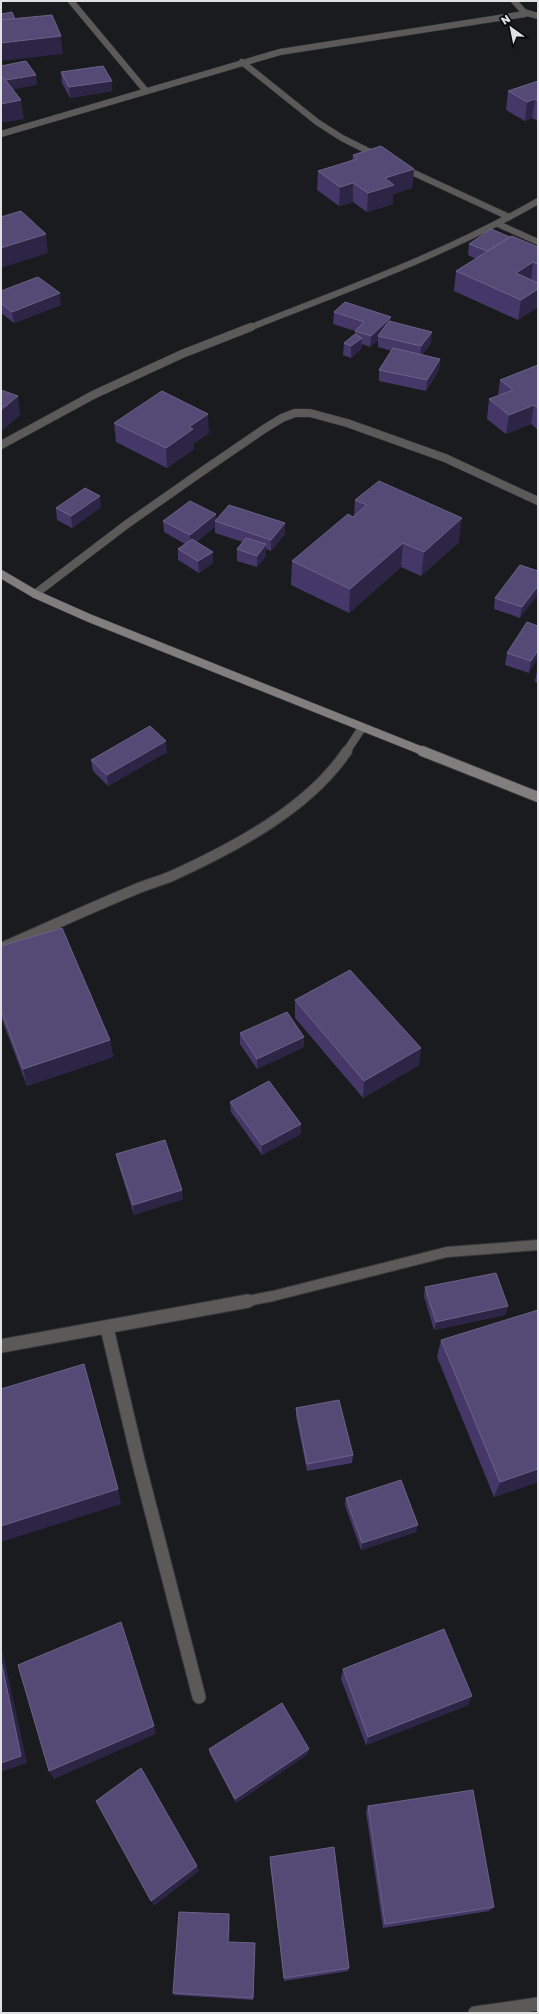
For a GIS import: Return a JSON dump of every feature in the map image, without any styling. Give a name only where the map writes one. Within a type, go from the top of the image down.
[{"type":"street","points":[[71,1],[146,91]]},
{"type":"street","points":[[514,1],[518,8],[525,14]]},
{"type":"street","points":[[1,134],[280,52],[326,43],[525,14],[538,16]]},
{"type":"street","points":[[242,62],[268,80],[309,116],[349,142],[385,160]]},
{"type":"street","points":[[391,163],[510,217]]},
{"type":"street","points":[[1,445],[93,395],[182,354],[300,307],[369,282],[432,255],[498,224],[538,201]]},
{"type":"street","points":[[498,224],[538,242]]},
{"type":"street","points":[[35,594],[127,524],[207,468],[264,429],[282,418],[295,414],[310,413],[370,431],[445,458],[538,501]]},
{"type":"street","points":[[1,574],[35,594],[362,728],[538,797]]},
{"type":"street","points":[[1,948],[136,889],[174,876],[231,847],[272,822],[317,786],[342,758],[362,728]]},
{"type":"street","points":[[1,1346],[107,1328],[273,1296],[447,1252],[538,1245]]},
{"type":"street","points":[[107,1328],[138,1460],[199,1697]]},
{"type":"street","points":[[475,2013],[538,2004]]},
{"type":"building","points":[[12,12],[15,19],[1,20],[1,14]]},
{"type":"building","points":[[52,15],[61,36],[1,43],[1,20]]},
{"type":"building","points":[[26,61],[36,75],[6,80],[4,78],[1,79],[1,66]]},
{"type":"building","points":[[103,66],[112,81],[69,87],[61,72]]},
{"type":"building","points":[[4,78],[21,100],[1,104],[1,79]]},
{"type":"building","points":[[538,81],[538,101],[535,99],[527,102],[508,91]]},
{"type":"building","points":[[381,146],[414,169],[385,178],[394,185],[368,193],[353,183],[340,187],[318,171],[357,159],[353,155]]},
{"type":"building","points":[[21,211],[46,234],[1,248],[1,217]]},
{"type":"building","points":[[491,229],[510,237],[487,251],[469,244]]},
{"type":"building","points":[[512,236],[538,247],[538,264],[533,262],[516,273],[538,283],[538,289],[521,300],[456,271]]},
{"type":"building","points":[[38,277],[60,293],[12,312],[1,303],[1,291]]},
{"type":"building","points":[[345,302],[391,317],[371,336],[355,331],[364,322],[334,312]]},
{"type":"building","points":[[389,321],[432,332],[421,346],[378,336]]},
{"type":"building","points":[[355,334],[362,338],[351,346],[344,343]]},
{"type":"building","points":[[393,348],[440,359],[427,380],[379,370]]},
{"type":"building","points":[[538,365],[538,408],[534,405],[509,415],[489,399],[513,390],[500,380]]},
{"type":"building","points":[[1,390],[18,396],[1,410]]},
{"type":"building","points":[[162,391],[208,414],[189,427],[193,429],[166,448],[114,423]]},
{"type":"building","points":[[379,481],[462,518],[424,552],[403,543],[350,589],[292,561],[348,514],[353,517],[367,505],[355,500]]},
{"type":"building","points":[[85,488],[100,496],[71,516],[56,508]]},
{"type":"building","points":[[190,501],[216,514],[190,535],[163,521]]},
{"type":"building","points":[[229,505],[285,523],[271,540],[215,521]]},
{"type":"building","points":[[246,538],[266,544],[257,556],[237,549]]},
{"type":"building","points":[[192,539],[213,552],[198,561],[178,549]]},
{"type":"building","points":[[520,565],[538,571],[538,586],[522,607],[495,598]]},
{"type":"building","points":[[527,622],[538,626],[538,650],[531,661],[507,653]]},
{"type":"building","points":[[150,726],[166,741],[107,775],[91,760]]},
{"type":"building","points":[[62,928],[110,1040],[23,1069],[1,1010],[1,946]]},
{"type":"building","points":[[350,970],[421,1048],[364,1081],[295,1000]]},
{"type":"building","points":[[287,1012],[304,1037],[257,1059],[240,1033]]},
{"type":"building","points":[[269,1081],[301,1124],[262,1145],[230,1102]]},
{"type":"building","points":[[165,1140],[182,1190],[133,1205],[116,1154]]},
{"type":"building","points":[[496,1273],[508,1306],[436,1322],[425,1287]]},
{"type":"building","points":[[538,1310],[538,1469],[500,1482],[441,1340]]},
{"type":"building","points":[[84,1364],[118,1489],[1,1526],[1,1389]]},
{"type":"building","points":[[339,1400],[353,1455],[307,1464],[296,1408]]},
{"type":"building","points":[[401,1480],[418,1525],[362,1543],[346,1498]]},
{"type":"building","points":[[121,1622],[154,1726],[49,1771],[18,1665]]},
{"type":"building","points":[[444,1629],[472,1696],[368,1737],[343,1669]]},
{"type":"building","points":[[1,1660],[21,1756],[1,1763]]},
{"type":"building","points":[[282,1703],[309,1749],[235,1799],[209,1749]]},
{"type":"building","points":[[141,1768],[197,1866],[151,1901],[96,1801]]},
{"type":"building","points":[[473,1790],[494,1907],[385,1924],[368,1806]]},
{"type":"building","points":[[334,1847],[349,1968],[284,1978],[270,1857]]},
{"type":"building","points":[[179,1912],[229,1914],[228,1942],[255,1943],[253,1998],[173,1993]]}]
